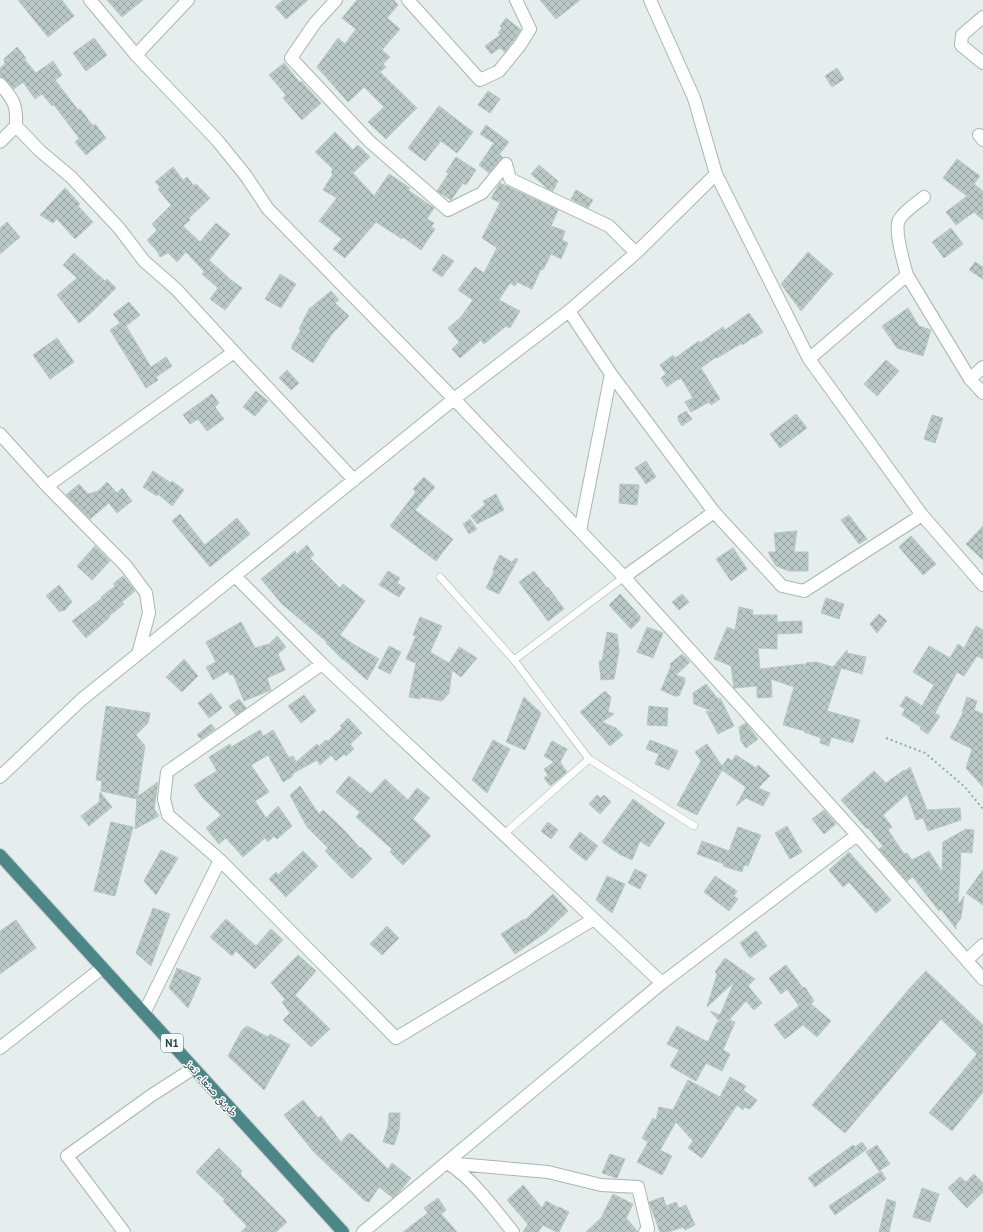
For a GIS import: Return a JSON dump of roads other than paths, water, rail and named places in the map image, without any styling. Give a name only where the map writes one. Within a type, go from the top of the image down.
[{"type":"highway","name":"طريق صنعاء تعز","points":[[0,855],[344,1232]]},
{"type":"street","points":[[90,0],[136,55],[217,140],[246,176],[268,209],[454,399],[624,577],[857,835],[983,979]]},
{"type":"street","points":[[136,55],[188,0]]},
{"type":"street","points":[[336,0],[315,23],[290,58],[369,141],[448,210],[482,193],[506,164],[510,179],[609,226],[636,253]]},
{"type":"street","points":[[408,0],[480,80],[500,71],[530,29],[516,0]]},
{"type":"street","points":[[650,0],[694,98],[716,174],[809,359],[922,515],[983,585]]},
{"type":"street","points":[[983,17],[962,35],[961,44],[983,63]]},
{"type":"street","points":[[0,84],[12,98],[16,113],[16,126],[40,152],[71,177],[119,228],[144,261],[176,289],[354,480]]},
{"type":"street","points":[[0,142],[16,126]]},
{"type":"street","points":[[0,777],[81,700],[454,399],[569,311],[636,253],[716,174]]},
{"type":"street","points":[[924,197],[906,212],[898,222],[898,238],[907,275],[970,379],[983,393]]},
{"type":"street","points":[[809,359],[907,275]]},
{"type":"street","points":[[569,311],[610,374],[714,512],[782,586],[804,591],[922,515]]},
{"type":"street","points":[[47,486],[234,352]]},
{"type":"street","points":[[970,379],[983,367]]},
{"type":"street","points":[[580,530],[610,374]]},
{"type":"street","points":[[0,434],[47,486],[126,566],[146,593],[149,613],[138,654]]},
{"type":"street","points":[[624,577],[714,512]]},
{"type":"street","points":[[235,576],[322,664],[662,983]]},
{"type":"street","points":[[322,664],[167,772],[164,799],[168,815],[220,860],[396,1038],[594,919]]},
{"type":"street","points":[[363,1232],[662,983],[857,835]]},
{"type":"street","points":[[144,1013],[220,860]]},
{"type":"street","points":[[967,960],[983,945]]},
{"type":"street","points":[[0,1048],[102,968]]},
{"type":"street","points":[[124,1232],[67,1156],[152,1095],[194,1068]]},
{"type":"street","points":[[446,1163],[460,1171],[493,1207],[513,1232]]},
{"type":"street","points":[[446,1163],[548,1172],[601,1186],[638,1187],[648,1229],[644,1232]]},
{"type":"lane","points":[[440,577],[514,660],[589,759],[694,826]]},
{"type":"lane","points":[[514,660],[624,577]]},
{"type":"lane","points":[[504,834],[589,759]]}]
